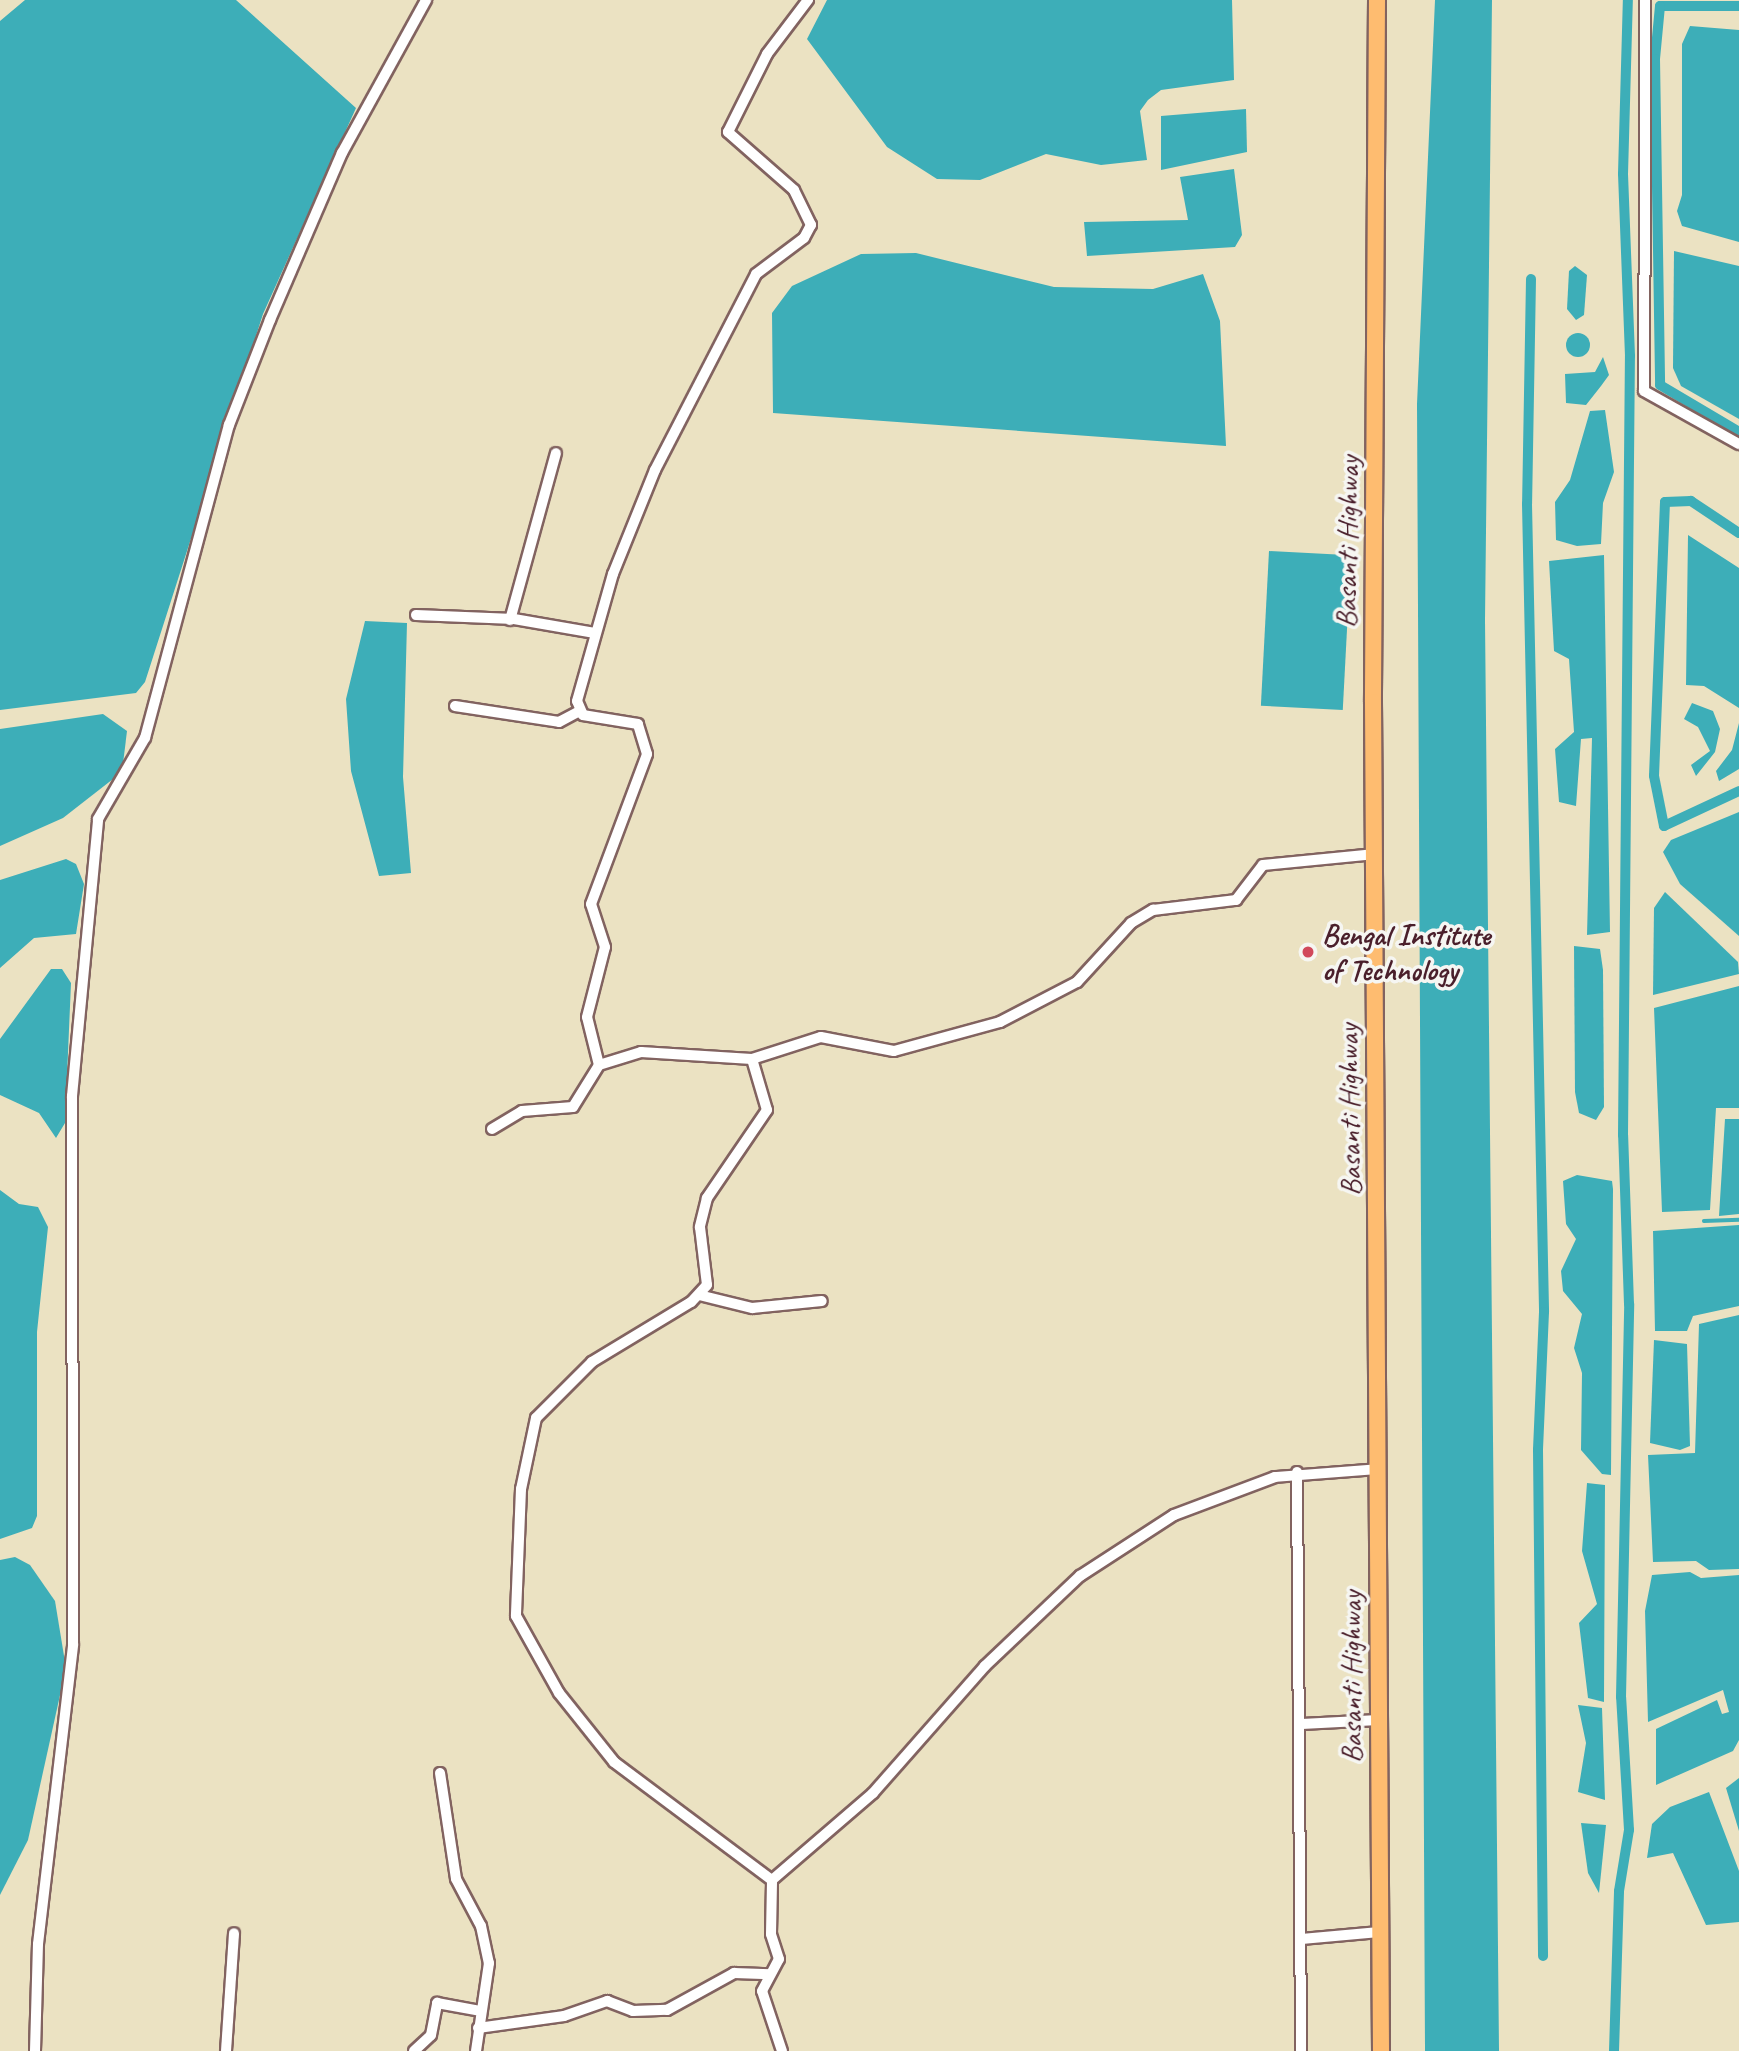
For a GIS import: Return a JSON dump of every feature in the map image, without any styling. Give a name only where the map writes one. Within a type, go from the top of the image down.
[{"type":"main road","name":"Basanti Highway","points":[[1377,0],[1375,854],[1381,2051]]},
{"type":"street","points":[[35,2051],[38,1944],[73,1644],[72,1096],[98,819],[145,738],[229,425],[270,320],[342,153],[426,0]]},
{"type":"street","points":[[578,712],[595,633],[655,470],[749,287],[811,225],[794,190],[728,132],[767,54],[808,0]]},
{"type":"street","points":[[1645,0],[1644,391],[1739,444]]},
{"type":"street","points":[[510,620],[556,453]]},
{"type":"street","points":[[416,615],[510,620],[595,633]]},
{"type":"street","points":[[455,706],[559,722],[578,712],[638,724],[647,754],[591,904],[605,947],[588,1009],[599,1065]]},
{"type":"street","points":[[492,1129],[522,1111],[573,1107],[599,1065],[641,1052],[752,1059],[821,1037],[894,1052],[1000,1022],[1077,982],[1131,923],[1153,910],[1240,898],[1263,865],[1375,854]]},
{"type":"street","points":[[752,1059],[767,1110],[707,1198],[701,1227],[709,1278],[699,1295],[592,1362],[540,1411],[521,1489],[516,1616],[559,1693],[614,1762],[772,1880]]},
{"type":"street","points":[[699,1295],[752,1308],[822,1301]]},
{"type":"street","points":[[782,2051],[762,1991],[779,1959],[771,1934],[772,1880],[873,1793],[985,1666],[1080,1576],[1174,1515],[1297,1472],[1379,1469]]},
{"type":"street","points":[[1297,1472],[1302,1724],[1301,2051]]},
{"type":"street","points":[[1302,1724],[1378,1720]]},
{"type":"street","points":[[440,1773],[456,1879],[488,1953],[476,2051]]},
{"type":"street","points":[[1301,1939],[1380,1932]]},
{"type":"street","points":[[226,2051],[234,1933]]},
{"type":"street","points":[[478,2028],[564,2016],[607,2001],[634,2011],[667,2010],[734,1973],[770,1974]]},
{"type":"street","points":[[414,2051],[432,2035],[437,2003],[481,2011]]},
{"type":"water","points":[[25,0],[236,0],[356,108],[263,314],[145,682],[136,693],[0,710],[0,21]]},
{"type":"water","points":[[827,0],[1232,0],[1234,80],[1161,90],[1148,100],[1140,111],[1147,160],[1101,165],[1046,154],[980,180],[937,179],[887,147],[807,39]]},
{"type":"water","points":[[1435,0],[1492,0],[1485,620],[1499,2051],[1425,2051],[1417,404]]},
{"type":"water","points":[[1690,26],[1739,30],[1739,242],[1682,226],[1677,211],[1682,195],[1682,44]]},
{"type":"water","points":[[1246,109],[1247,152],[1161,170],[1161,116]]},
{"type":"water","points":[[1234,169],[1242,235],[1235,247],[1087,256],[1084,222],[1188,220],[1180,177]]},
{"type":"water","points":[[1674,251],[1739,266],[1739,419],[1681,386],[1673,368]]},
{"type":"water","points":[[916,253],[1054,287],[1153,289],[1203,274],[1220,321],[1226,446],[773,413],[772,313],[792,286],[861,254]]},
{"type":"water","points":[[1575,266],[1587,275],[1584,315],[1576,320],[1567,309],[1569,271]]},
{"type":"water","points":[[1578,333],[1589,340],[1590,345],[1583,356],[1578,357],[1567,350],[1566,345],[1573,334]]},
{"type":"water","points":[[1603,357],[1609,375],[1586,405],[1566,403],[1565,374],[1595,372]]},
{"type":"water","points":[[1605,410],[1614,472],[1603,503],[1601,544],[1577,546],[1556,540],[1555,502],[1570,480],[1590,411]]},
{"type":"water","points":[[1688,535],[1739,568],[1739,708],[1704,686],[1686,685]]},
{"type":"water","points":[[1269,551],[1351,555],[1343,710],[1261,706]]},
{"type":"water","points":[[1604,555],[1610,932],[1587,935],[1592,738],[1581,739],[1576,806],[1559,802],[1555,749],[1574,732],[1569,659],[1554,651],[1549,561]]},
{"type":"water","points":[[365,621],[407,623],[403,777],[411,873],[379,876],[351,771],[346,699]]},
{"type":"water","points":[[1692,703],[1713,711],[1720,729],[1715,752],[1696,776],[1691,765],[1710,751],[1698,727],[1684,719]]},
{"type":"water","points":[[103,714],[127,731],[122,772],[63,818],[0,846],[0,729]]},
{"type":"water","points":[[1739,723],[1739,769],[1719,781],[1716,771],[1732,750]]},
{"type":"water","points":[[1739,812],[1739,936],[1680,884],[1663,852],[1671,840]]},
{"type":"water","points":[[66,859],[76,864],[84,884],[76,934],[34,938],[0,968],[0,880]]},
{"type":"water","points":[[1665,892],[1738,962],[1739,974],[1653,995],[1654,908]]},
{"type":"water","points":[[1574,946],[1600,949],[1603,970],[1604,1107],[1596,1120],[1579,1113],[1575,1092]]},
{"type":"water","points":[[51,969],[62,969],[71,983],[65,1123],[56,1138],[39,1113],[0,1095],[0,1039]]},
{"type":"water","points":[[1739,986],[1739,1108],[1716,1108],[1710,1210],[1662,1212],[1654,1008]]},
{"type":"water","points":[[1725,1119],[1739,1119],[1739,1214],[1719,1216]]},
{"type":"water","points":[[1577,1175],[1612,1181],[1613,1189],[1611,1475],[1602,1474],[1581,1450],[1582,1373],[1574,1348],[1582,1314],[1563,1291],[1561,1271],[1576,1239],[1566,1224],[1563,1181]]},
{"type":"water","points":[[0,1190],[19,1204],[38,1207],[48,1227],[37,1332],[37,1516],[32,1528],[0,1539]]},
{"type":"water","points":[[1739,1225],[1739,1306],[1693,1316],[1687,1331],[1655,1331],[1653,1231]]},
{"type":"water","points":[[1739,1315],[1739,1569],[1709,1570],[1696,1561],[1653,1562],[1648,1455],[1695,1453],[1699,1324]]},
{"type":"water","points":[[1654,1340],[1687,1344],[1690,1446],[1680,1450],[1650,1443]]},
{"type":"water","points":[[1587,1483],[1605,1485],[1604,1702],[1588,1698],[1579,1623],[1597,1604],[1582,1551]]},
{"type":"water","points":[[15,1557],[30,1565],[55,1601],[66,1668],[28,1840],[0,1895],[0,1560]]},
{"type":"water","points":[[1690,1572],[1701,1578],[1739,1575],[1739,1740],[1733,1751],[1656,1785],[1656,1729],[1717,1700],[1722,1714],[1729,1712],[1723,1690],[1648,1722],[1645,1611],[1652,1575]]},
{"type":"water","points":[[1578,1705],[1602,1708],[1605,1800],[1578,1792],[1586,1743]]},
{"type":"water","points":[[1739,1778],[1739,1831],[1726,1788]]},
{"type":"water","points":[[1709,1792],[1739,1871],[1739,1922],[1706,1925],[1673,1853],[1647,1858],[1652,1824],[1670,1807]]},
{"type":"water","points":[[1581,1823],[1606,1825],[1599,1893],[1588,1873]]},
{"type":"waterway","points":[[1614,2051],[1619,1891],[1629,1830],[1621,1697],[1629,1304],[1623,1135],[1630,356],[1623,174],[1628,0]]},
{"type":"waterway","points":[[1739,6],[1660,6],[1655,59],[1660,385],[1739,432]]},
{"type":"waterway","points":[[1531,279],[1527,504],[1544,1312],[1538,1450],[1543,1956]]},
{"type":"waterway","points":[[1739,533],[1691,501],[1665,502],[1654,776],[1664,826],[1739,791]]},
{"type":"waterway","points":[[1704,1221],[1739,1220]]},
{"type":"place","name":"Bengal Institute of Technology","points":[[1308,952]]}]
